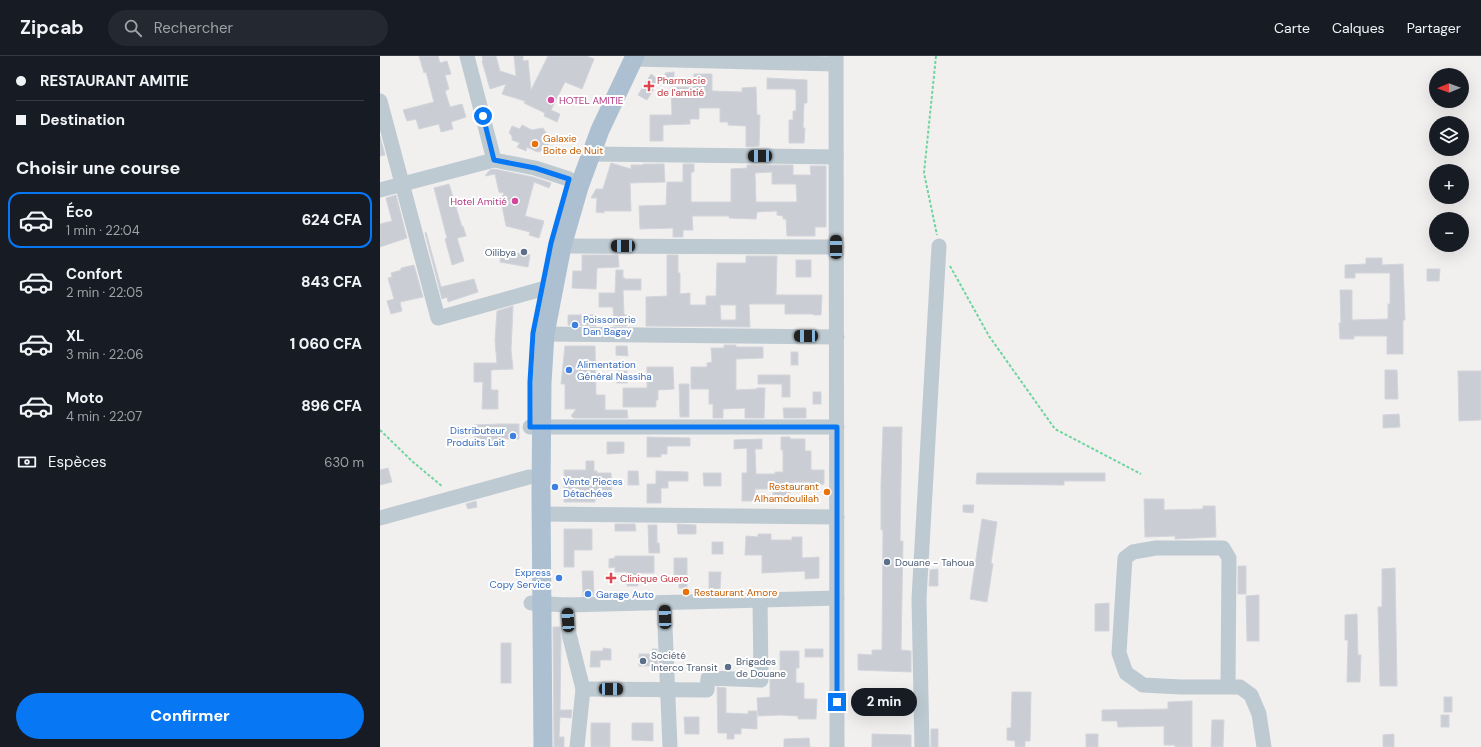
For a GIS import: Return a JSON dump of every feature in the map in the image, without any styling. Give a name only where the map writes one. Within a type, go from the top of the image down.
[{"type":"main road","points":[[543,747],[537,603],[529,477],[542,383],[545,334],[562,246],[579,187],[600,130],[630,57]]},
{"type":"main road","points":[[531,747],[542,514],[532,342],[551,243],[569,179],[589,126],[630,57]]},
{"type":"street","points":[[467,56],[494,160]]},
{"type":"street","points":[[630,57],[836,60],[837,747]]},
{"type":"street","points":[[380,101],[438,318],[542,289]]},
{"type":"street","points":[[591,154],[836,157]]},
{"type":"street","points":[[380,190],[494,160],[535,168],[569,179]]},
{"type":"street","points":[[562,246],[836,247]]},
{"type":"street","points":[[922,747],[919,599],[939,246]]},
{"type":"street","points":[[545,334],[837,337]]},
{"type":"street","points":[[536,427],[837,427]]},
{"type":"street","points":[[380,518],[529,477]]},
{"type":"street","points":[[542,514],[837,517]]},
{"type":"street","points":[[1228,687],[1229,558],[1224,548],[1156,548],[1134,552],[1125,558],[1120,653],[1126,673],[1143,685],[1181,687],[1228,687],[1240,687],[1251,695],[1259,714],[1264,747]]},
{"type":"street","points":[[537,603],[567,605],[837,598]]},
{"type":"street","points":[[583,689],[707,690],[708,678],[761,680],[760,600]]},
{"type":"street","points":[[664,603],[670,747]]},
{"type":"street","points":[[567,605],[569,634],[583,689],[577,747]]},
{"type":"path","points":[[936,56],[924,173],[939,246],[989,336],[1055,429],[1141,474]]},
{"type":"path","points":[[380,430],[413,462],[454,497]]},
{"type":"building","points":[[419,56],[438,56],[440,63],[447,61],[451,74],[445,75],[449,89],[445,91],[450,107],[462,104],[466,117],[451,122],[453,129],[441,132],[439,124],[419,129],[416,119],[407,121],[403,110],[434,102],[426,72],[424,73]]},
{"type":"building","points":[[482,56],[496,56],[500,71],[516,76],[514,56],[523,56],[523,61],[528,60],[531,90],[548,56],[586,56],[594,59],[582,89],[565,82],[551,110],[560,114],[557,122],[544,116],[545,113],[524,103],[525,101],[502,94],[506,84],[490,89]]},
{"type":"building","points":[[674,72],[674,81],[665,81],[665,73]]},
{"type":"building","points":[[651,74],[659,80],[647,100],[638,95]]},
{"type":"building","points":[[694,74],[712,74],[712,91],[742,92],[742,88],[756,87],[757,115],[760,115],[759,146],[746,147],[746,126],[728,125],[728,122],[720,122],[720,108],[699,108],[699,119],[690,119],[690,124],[663,125],[663,141],[650,141],[650,115],[672,115],[671,87],[694,87]]},
{"type":"building","points":[[767,78],[807,80],[807,103],[804,103],[804,143],[789,143],[789,120],[793,120],[793,111],[796,111],[796,90],[767,89]]},
{"type":"building","points":[[522,125],[532,130],[543,128],[549,137],[547,147],[539,152],[527,147],[526,151],[517,147],[520,143],[512,140],[512,136],[509,133],[512,126],[520,129]]},
{"type":"building","points":[[380,136],[385,155],[380,156]]},
{"type":"building","points":[[611,163],[631,169],[631,165],[664,164],[665,182],[630,183],[631,211],[604,211],[604,213],[596,212],[597,198],[591,198],[596,189],[603,189]]},
{"type":"building","points":[[683,164],[694,164],[694,172],[691,172],[691,202],[731,202],[731,169],[747,168],[747,165],[793,165],[793,175],[811,175],[810,166],[826,166],[826,227],[815,227],[815,236],[787,236],[786,219],[783,219],[783,216],[777,215],[777,211],[757,212],[756,219],[729,218],[729,216],[692,216],[693,230],[683,230],[683,237],[673,237],[673,228],[640,229],[639,206],[666,205],[667,182],[683,182]],"holes":[[[772,172],[772,184],[796,184],[797,202],[756,202],[755,173]]]},
{"type":"building","points":[[494,169],[533,177],[551,183],[549,188],[534,182],[525,216],[544,221],[539,238],[529,235],[530,232],[506,226],[501,200],[504,193],[499,192],[495,174],[485,176],[490,170]]},
{"type":"building","points":[[449,184],[466,236],[457,238],[464,261],[452,265],[445,239],[447,238],[434,188]]},
{"type":"building","points":[[396,195],[407,238],[380,247],[380,224],[392,221],[386,198]]},
{"type":"building","points":[[426,232],[441,287],[474,279],[478,292],[448,302],[447,297],[442,299],[425,233]]},
{"type":"building","points":[[501,250],[530,255],[528,267],[500,262]]},
{"type":"building","points":[[582,255],[618,255],[619,267],[597,268],[596,289],[572,288],[573,271],[582,271]]},
{"type":"building","points":[[667,255],[678,255],[680,294],[690,293],[690,305],[706,305],[706,296],[716,296],[717,263],[746,263],[746,256],[777,256],[776,295],[822,295],[821,315],[785,314],[785,304],[749,304],[750,327],[646,326],[646,297],[667,296]],"holes":[[[720,305],[736,305],[736,320],[721,320]]]},
{"type":"building","points":[[1366,258],[1382,258],[1382,265],[1403,264],[1405,320],[1403,320],[1403,354],[1387,354],[1387,336],[1354,336],[1354,339],[1340,339],[1340,290],[1352,290],[1352,320],[1388,319],[1388,304],[1390,304],[1390,273],[1355,273],[1355,278],[1345,278],[1345,265],[1366,264]]},
{"type":"building","points":[[796,260],[811,260],[811,277],[796,277]]},
{"type":"building","points":[[414,265],[423,297],[400,302],[402,311],[391,314],[387,301],[394,299],[388,278],[392,277],[391,273],[401,270],[401,268]]},
{"type":"building","points":[[1427,269],[1440,269],[1439,281],[1427,281]]},
{"type":"building","points":[[616,270],[623,270],[623,278],[625,279],[641,279],[641,290],[623,290],[624,315],[627,315],[627,326],[614,326],[613,307],[599,307],[599,293],[615,293]]},
{"type":"building","points":[[513,306],[511,350],[513,369],[491,370],[491,390],[498,390],[498,409],[482,409],[483,382],[474,382],[474,363],[497,363],[495,341],[497,311]]},
{"type":"building","points":[[568,315],[596,315],[596,326],[568,325]]},
{"type":"building","points":[[724,345],[736,345],[736,347],[763,347],[763,358],[736,359],[736,390],[765,388],[764,418],[745,418],[745,408],[723,409],[723,418],[713,418],[713,404],[709,404],[709,389],[691,389],[691,367],[707,367],[707,363],[712,362],[711,348],[724,348]]},
{"type":"building","points":[[565,346],[595,346],[596,395],[605,395],[605,410],[627,410],[628,418],[574,418],[571,416],[576,409],[565,409],[565,384],[561,384]]},
{"type":"building","points":[[616,346],[627,346],[628,356],[616,355]]},
{"type":"building","points":[[791,352],[798,352],[798,365],[791,365]]},
{"type":"building","points":[[647,367],[673,367],[674,389],[658,390],[656,407],[623,407],[623,388],[647,388]]},
{"type":"building","points":[[1385,370],[1397,370],[1398,399],[1385,399]]},
{"type":"building","points":[[617,371],[627,371],[627,383],[617,383]]},
{"type":"building","points":[[1458,371],[1481,371],[1481,420],[1459,421]]},
{"type":"building","points":[[758,375],[790,375],[790,397],[782,397],[782,384],[758,384]]},
{"type":"building","points":[[679,384],[689,384],[689,417],[680,417]]},
{"type":"building","points":[[813,392],[821,392],[821,404],[813,404]]},
{"type":"building","points":[[783,408],[806,408],[806,418],[784,418]]},
{"type":"building","points":[[1399,414],[1400,427],[1383,428],[1383,415]]},
{"type":"building","points":[[519,424],[519,439],[493,439],[493,447],[487,440],[475,441],[474,425]]},
{"type":"building","points":[[883,427],[902,427],[900,541],[903,541],[901,650],[911,651],[911,672],[858,670],[858,654],[872,655],[872,650],[882,650],[883,530],[881,530],[881,485]]},
{"type":"building","points":[[647,437],[690,438],[690,446],[667,446],[667,454],[661,454],[661,457],[647,457]]},
{"type":"building","points":[[781,437],[790,437],[790,439],[805,439],[805,451],[811,451],[811,470],[824,470],[824,484],[810,485],[810,482],[793,482],[793,490],[790,490],[790,497],[773,497],[773,489],[755,489],[755,501],[742,501],[742,473],[747,473],[747,448],[734,449],[734,440],[762,439],[762,449],[755,449],[756,474],[775,474],[775,472],[783,472],[783,450],[781,450]]},
{"type":"building","points":[[607,442],[624,442],[624,453],[607,454]]},
{"type":"building","points":[[586,461],[594,461],[594,471],[597,471],[597,473],[611,473],[612,498],[595,499],[595,502],[564,502],[564,470],[586,470]]},
{"type":"building","points":[[388,468],[392,482],[380,485],[380,470]]},
{"type":"building","points":[[628,471],[638,471],[639,485],[628,485]]},
{"type":"building","points":[[656,471],[688,472],[688,481],[668,481],[668,488],[661,488],[661,503],[647,503],[647,484],[656,484]]},
{"type":"building","points":[[703,473],[721,473],[721,486],[704,486]]},
{"type":"building","points":[[977,473],[1105,473],[1105,481],[1064,481],[1064,485],[976,484]]},
{"type":"building","points":[[1144,499],[1164,499],[1164,510],[1203,509],[1203,506],[1215,506],[1216,537],[1175,539],[1175,536],[1145,537]]},
{"type":"building","points":[[476,501],[477,507],[468,509],[466,504]]},
{"type":"building","points":[[963,505],[974,505],[973,513],[963,512]]},
{"type":"building","points":[[982,519],[997,522],[991,563],[993,564],[987,602],[970,599]]},
{"type":"building","points":[[615,524],[635,524],[636,531],[615,531]]},
{"type":"building","points":[[677,524],[696,525],[696,534],[678,534]]},
{"type":"building","points":[[648,525],[657,525],[657,543],[659,543],[660,553],[649,553]]},
{"type":"building","points":[[564,529],[592,529],[592,550],[574,550],[574,567],[564,567]]},
{"type":"building","points":[[758,534],[771,534],[771,540],[792,540],[792,537],[802,537],[802,558],[819,557],[819,578],[805,579],[805,571],[762,573],[762,555],[745,555],[746,536],[758,537]]},
{"type":"building","points":[[712,542],[723,542],[723,554],[712,554]]},
{"type":"building","points":[[615,556],[654,556],[654,573],[638,573],[638,586],[627,586],[627,572],[615,572],[615,567],[609,568],[609,559],[615,558]]},
{"type":"building","points":[[674,558],[687,558],[687,588],[679,588],[679,575],[674,575]]},
{"type":"building","points":[[1238,566],[1246,566],[1246,594],[1238,594]]},
{"type":"building","points":[[1395,568],[1397,686],[1380,686],[1378,607],[1382,607],[1382,569]]},
{"type":"building","points":[[938,569],[938,586],[929,586],[930,570]]},
{"type":"building","points":[[582,571],[593,571],[594,595],[583,596]]},
{"type":"building","points":[[709,572],[721,572],[720,589],[709,589]]},
{"type":"building","points":[[1259,595],[1259,641],[1247,641],[1246,596]]},
{"type":"building","points":[[1109,603],[1109,631],[1095,631],[1095,604]]},
{"type":"building","points":[[1357,614],[1358,655],[1361,655],[1360,682],[1347,682],[1348,640],[1345,640],[1345,615]]},
{"type":"building","points":[[553,627],[560,627],[560,710],[572,710],[571,718],[560,717],[559,737],[564,737],[564,747],[554,747]]},
{"type":"building","points":[[501,643],[511,643],[511,683],[501,683]]},
{"type":"building","points":[[603,648],[611,649],[611,660],[600,660],[600,667],[590,667],[591,651],[603,651]]},
{"type":"building","points":[[652,649],[657,649],[658,666],[639,666],[639,654],[652,654]]},
{"type":"building","points":[[805,649],[823,649],[823,657],[805,657]]},
{"type":"building","points":[[780,651],[799,651],[799,668],[796,668],[796,683],[804,683],[804,699],[817,699],[816,719],[798,719],[798,716],[781,715],[758,716],[757,698],[770,697],[770,678],[780,677]]},
{"type":"building","points":[[717,687],[726,688],[726,713],[748,714],[748,711],[757,711],[757,729],[741,728],[741,734],[734,734],[734,739],[727,739],[727,733],[718,733]]},
{"type":"building","points":[[1012,692],[1031,692],[1030,741],[1025,741],[1025,747],[1015,747],[1015,741],[1007,740],[1007,728],[1011,728]]},
{"type":"building","points":[[911,693],[911,710],[860,711],[860,700],[875,700],[874,694]]},
{"type":"building","points":[[1444,697],[1452,697],[1452,712],[1444,712]]},
{"type":"building","points":[[1192,701],[1192,747],[1175,747],[1175,745],[1164,745],[1164,726],[1118,727],[1117,721],[1102,721],[1102,710],[1168,709],[1168,702]]},
{"type":"building","points":[[1441,715],[1449,715],[1449,727],[1441,727]]},
{"type":"building","points":[[684,717],[699,717],[699,734],[685,734]]},
{"type":"building","points":[[1212,720],[1224,720],[1223,747],[1211,747]]},
{"type":"building","points":[[591,723],[610,723],[610,747],[591,747]]},
{"type":"building","points":[[632,723],[653,723],[653,741],[632,740]]},
{"type":"building","points":[[931,729],[938,729],[938,747],[931,747]]},
{"type":"building","points":[[872,734],[911,735],[911,747],[872,747]]},
{"type":"building","points":[[1086,734],[1098,734],[1098,747],[1086,747]]},
{"type":"building","points":[[1394,734],[1394,747],[1383,747],[1383,735]]},
{"type":"building","points":[[809,738],[810,747],[784,747],[784,739]]},
{"type":"place","name":"Pharmacie de l'amitié","points":[[649,86]]},
{"type":"place","name":"HOTEL AMITIE","points":[[551,100]]},
{"type":"place","name":"Galaxie Boite de Nuit","points":[[535,144]]},
{"type":"place","name":"Hotel Amitié","points":[[515,201]]},
{"type":"place","name":"Oilibya","points":[[524,252]]},
{"type":"place","name":"Poissonerie Dan Bagay","points":[[575,325]]},
{"type":"place","name":"Alimentation Général Nassiha","points":[[569,370]]},
{"type":"place","name":"Distributeur Produits Lait","points":[[513,436]]},
{"type":"place","name":"Vente Pieces Détachées","points":[[555,487]]},
{"type":"place","name":"Restaurant Alhamdoulilah","points":[[827,492]]},
{"type":"place","name":"Douane - Tahoua","points":[[887,562]]},
{"type":"place","name":"Express Copy Service","points":[[559,578]]},
{"type":"place","name":"Clinique Guero","points":[[611,578]]},
{"type":"place","name":"Restaurant Amore","points":[[686,592]]},
{"type":"place","name":"Garage Auto","points":[[588,594]]},
{"type":"place","name":"Société Interco Transit","points":[[643,661]]},
{"type":"place","name":"Brigades de Douane","points":[[728,667]]},
{"type":"route","points":[[483,116],[494,160],[535,168],[569,179],[551,243],[533,333],[530,382],[530,427],[837,427],[837,702]]}]
